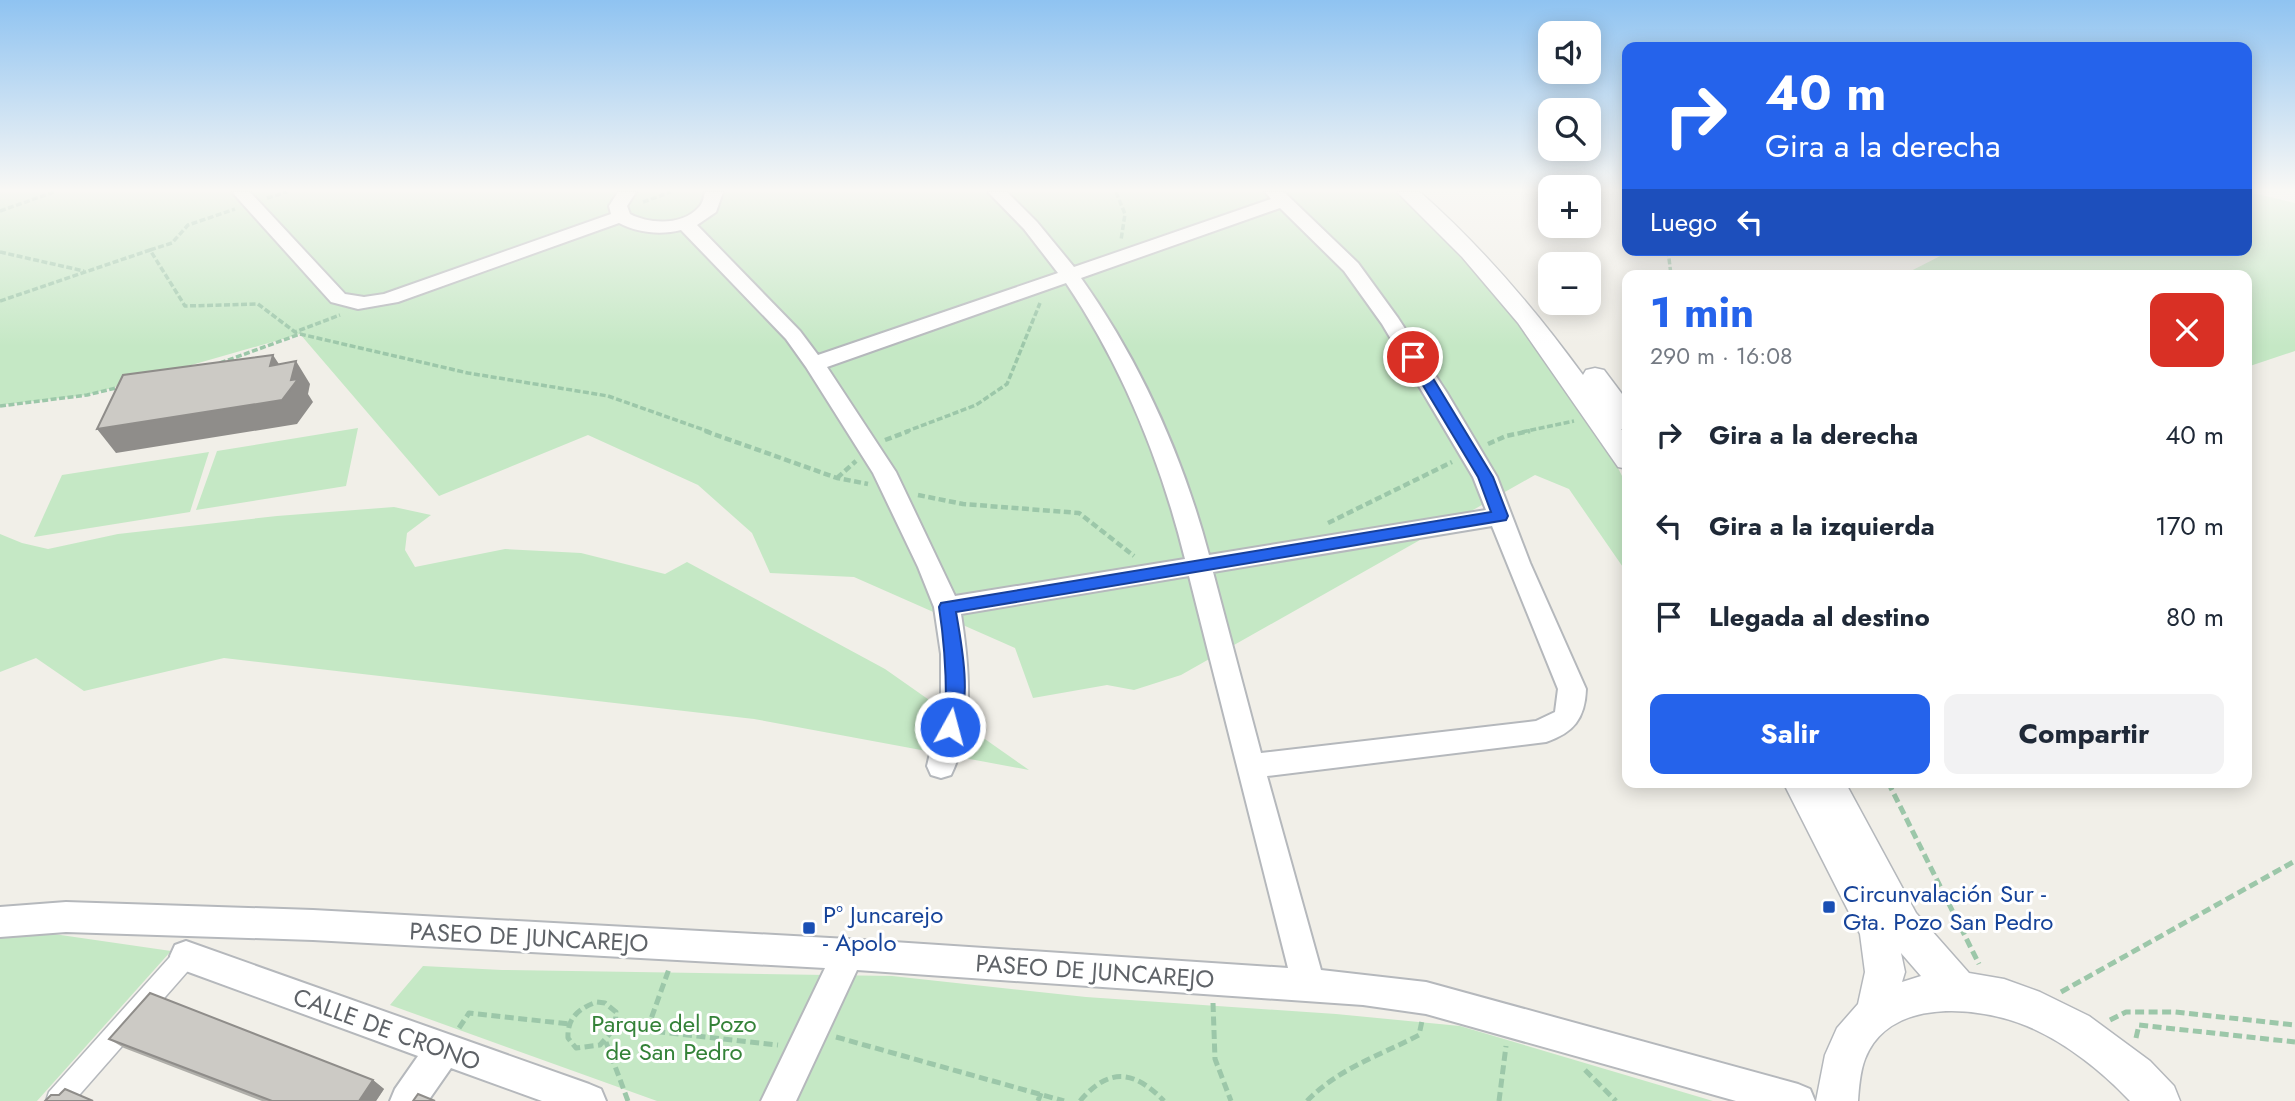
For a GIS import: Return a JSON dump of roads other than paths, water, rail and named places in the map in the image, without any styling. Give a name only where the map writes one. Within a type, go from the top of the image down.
[{"type":"street","points":[[283,243],[338,298],[349,303],[370,303],[544,243]]},
{"type":"street","points":[[705,243],[793,335],[814,364],[884,472],[947,607],[954,654],[955,707],[942,766]]},
{"type":"street","points":[[1046,243],[1090,303],[1167,459],[1198,565],[1309,985]]},
{"type":"street","points":[[814,364],[1154,243]]},
{"type":"street","points":[[1250,766],[1536,733],[1554,729],[1566,719],[1572,707],[1572,689],[1485,477],[1391,321],[1351,267],[1327,243]]},
{"type":"street","points":[[1459,243],[1498,282],[1558,359],[1622,451]]},
{"type":"street","points":[[1482,243],[1508,268],[1581,356],[1622,414]]},
{"type":"street","points":[[947,607],[1501,516]]},
{"type":"street","points":[[1803,788],[1879,932],[1885,972],[1876,1012]]},
{"type":"street","points":[[1830,788],[1903,926],[1977,993]]},
{"type":"street","name":"PASEO DE JUNCAREJO","points":[[0,922],[66,917],[313,925],[848,954],[1309,985],[1426,998],[1798,1101]]},
{"type":"street","points":[[778,1101],[848,954]]},
{"type":"street","points":[[58,1101],[186,956]]},
{"type":"street","name":"CALLE DE CRONO","points":[[186,956],[589,1101]]},
{"type":"street","points":[[1837,1101],[1839,1071],[1853,1037],[1876,1012],[1913,995],[1977,993],[2032,1008],[2082,1034],[2129,1070],[2160,1101]]},
{"type":"street","points":[[407,1101],[443,1050]]},
{"type":"place","name":"Circunvalación Sur - Gta. Pozo San Pedro","points":[[1829,907]]},
{"type":"place","name":"Pº Juncarejo - Apolo","points":[[809,928]]},
{"type":"park label","name":"Parque del Pozo de San Pedro","points":[[674,1037]]}]
